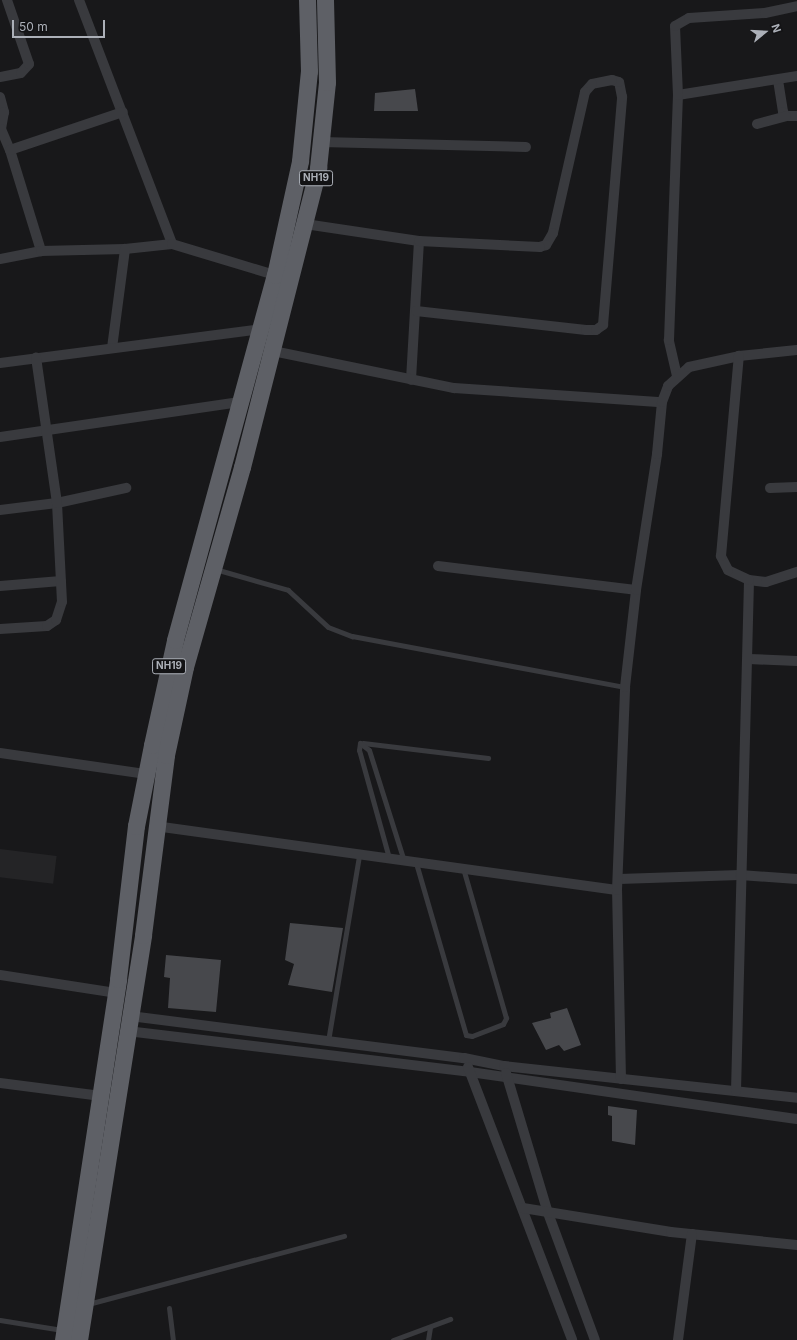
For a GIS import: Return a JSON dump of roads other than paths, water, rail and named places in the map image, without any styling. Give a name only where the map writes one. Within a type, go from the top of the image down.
[{"type":"highway","name":"NH19","points":[[64,1335],[116,993],[136,826],[146,774],[175,640],[261,329],[275,275],[300,161],[309,71],[307,0]]},
{"type":"highway","name":"NH19","points":[[79,1340],[143,935],[155,826],[166,755],[185,667],[273,351],[306,224],[318,168],[327,82],[325,0]]},
{"type":"street","points":[[0,77],[21,72],[29,64],[7,0]]},
{"type":"street","points":[[79,0],[123,112],[172,244]]},
{"type":"street","points":[[677,376],[669,340],[678,95],[674,34],[675,26],[689,18],[765,13],[797,6]]},
{"type":"street","points":[[678,95],[797,76]]},
{"type":"street","points":[[306,224],[419,242],[540,247],[546,245],[553,233],[585,92],[592,84],[612,80],[619,82],[622,88],[621,105],[603,325],[596,330],[586,330],[416,311]]},
{"type":"street","points":[[778,80],[786,116]]},
{"type":"street","points":[[0,97],[4,112],[1,129],[10,150],[41,251]]},
{"type":"street","points":[[10,150],[123,112]]},
{"type":"street","points":[[757,124],[786,116],[797,116]]},
{"type":"street","points":[[321,142],[526,147]]},
{"type":"street","points":[[411,380],[419,242]]},
{"type":"street","points":[[0,259],[41,251],[125,249],[172,244],[275,275]]},
{"type":"street","points":[[112,348],[125,249]]},
{"type":"street","points":[[0,363],[261,329]]},
{"type":"street","points":[[621,1079],[617,890],[619,879],[625,687],[636,590],[657,454],[662,402],[668,386],[677,376],[689,367],[739,356],[797,350]]},
{"type":"street","points":[[273,351],[454,388],[662,402]]},
{"type":"street","points":[[739,356],[721,556],[728,570],[749,580],[766,582],[797,572]]},
{"type":"street","points":[[0,629],[46,626],[56,620],[62,602],[57,503],[48,430],[36,358]]},
{"type":"street","points":[[0,437],[241,402]]},
{"type":"street","points":[[770,488],[797,487]]},
{"type":"street","points":[[0,510],[57,503],[126,488]]},
{"type":"street","points":[[438,566],[636,590]]},
{"type":"street","points":[[0,586],[61,580]]},
{"type":"street","points":[[736,1091],[740,875],[749,659],[749,580]]},
{"type":"street","points":[[749,659],[797,660]]},
{"type":"street","points":[[0,753],[146,774]]},
{"type":"street","points":[[155,826],[416,863],[462,867],[617,890]]},
{"type":"street","points":[[619,879],[740,875],[797,879]]},
{"type":"street","points":[[0,975],[116,993]]},
{"type":"street","points":[[128,1024],[328,1041],[464,1058],[504,1066],[797,1098]]},
{"type":"street","points":[[128,1024],[797,1119]]},
{"type":"street","points":[[464,1058],[523,1208],[572,1340]]},
{"type":"street","points":[[504,1066],[548,1213],[595,1340]]},
{"type":"street","points":[[0,1083],[101,1096]]},
{"type":"street","points":[[523,1208],[692,1234],[797,1245]]},
{"type":"street","points":[[678,1340],[692,1234]]},
{"type":"lane","points":[[212,568],[288,590],[328,627],[352,636],[625,687]]},
{"type":"lane","points":[[362,743],[488,758]]},
{"type":"lane","points":[[362,743],[358,747],[389,859]]},
{"type":"lane","points":[[362,743],[369,750],[404,861]]},
{"type":"lane","points":[[328,1041],[359,855]]},
{"type":"lane","points":[[416,863],[466,1035],[472,1036],[503,1024],[506,1018],[462,867]]},
{"type":"lane","points":[[84,1306],[344,1236]]},
{"type":"lane","points":[[169,1308],[174,1334],[173,1340]]},
{"type":"lane","points":[[393,1340],[450,1319]]},
{"type":"lane","points":[[0,1320],[64,1335]]},
{"type":"lane","points":[[428,1340],[430,1327]]}]
